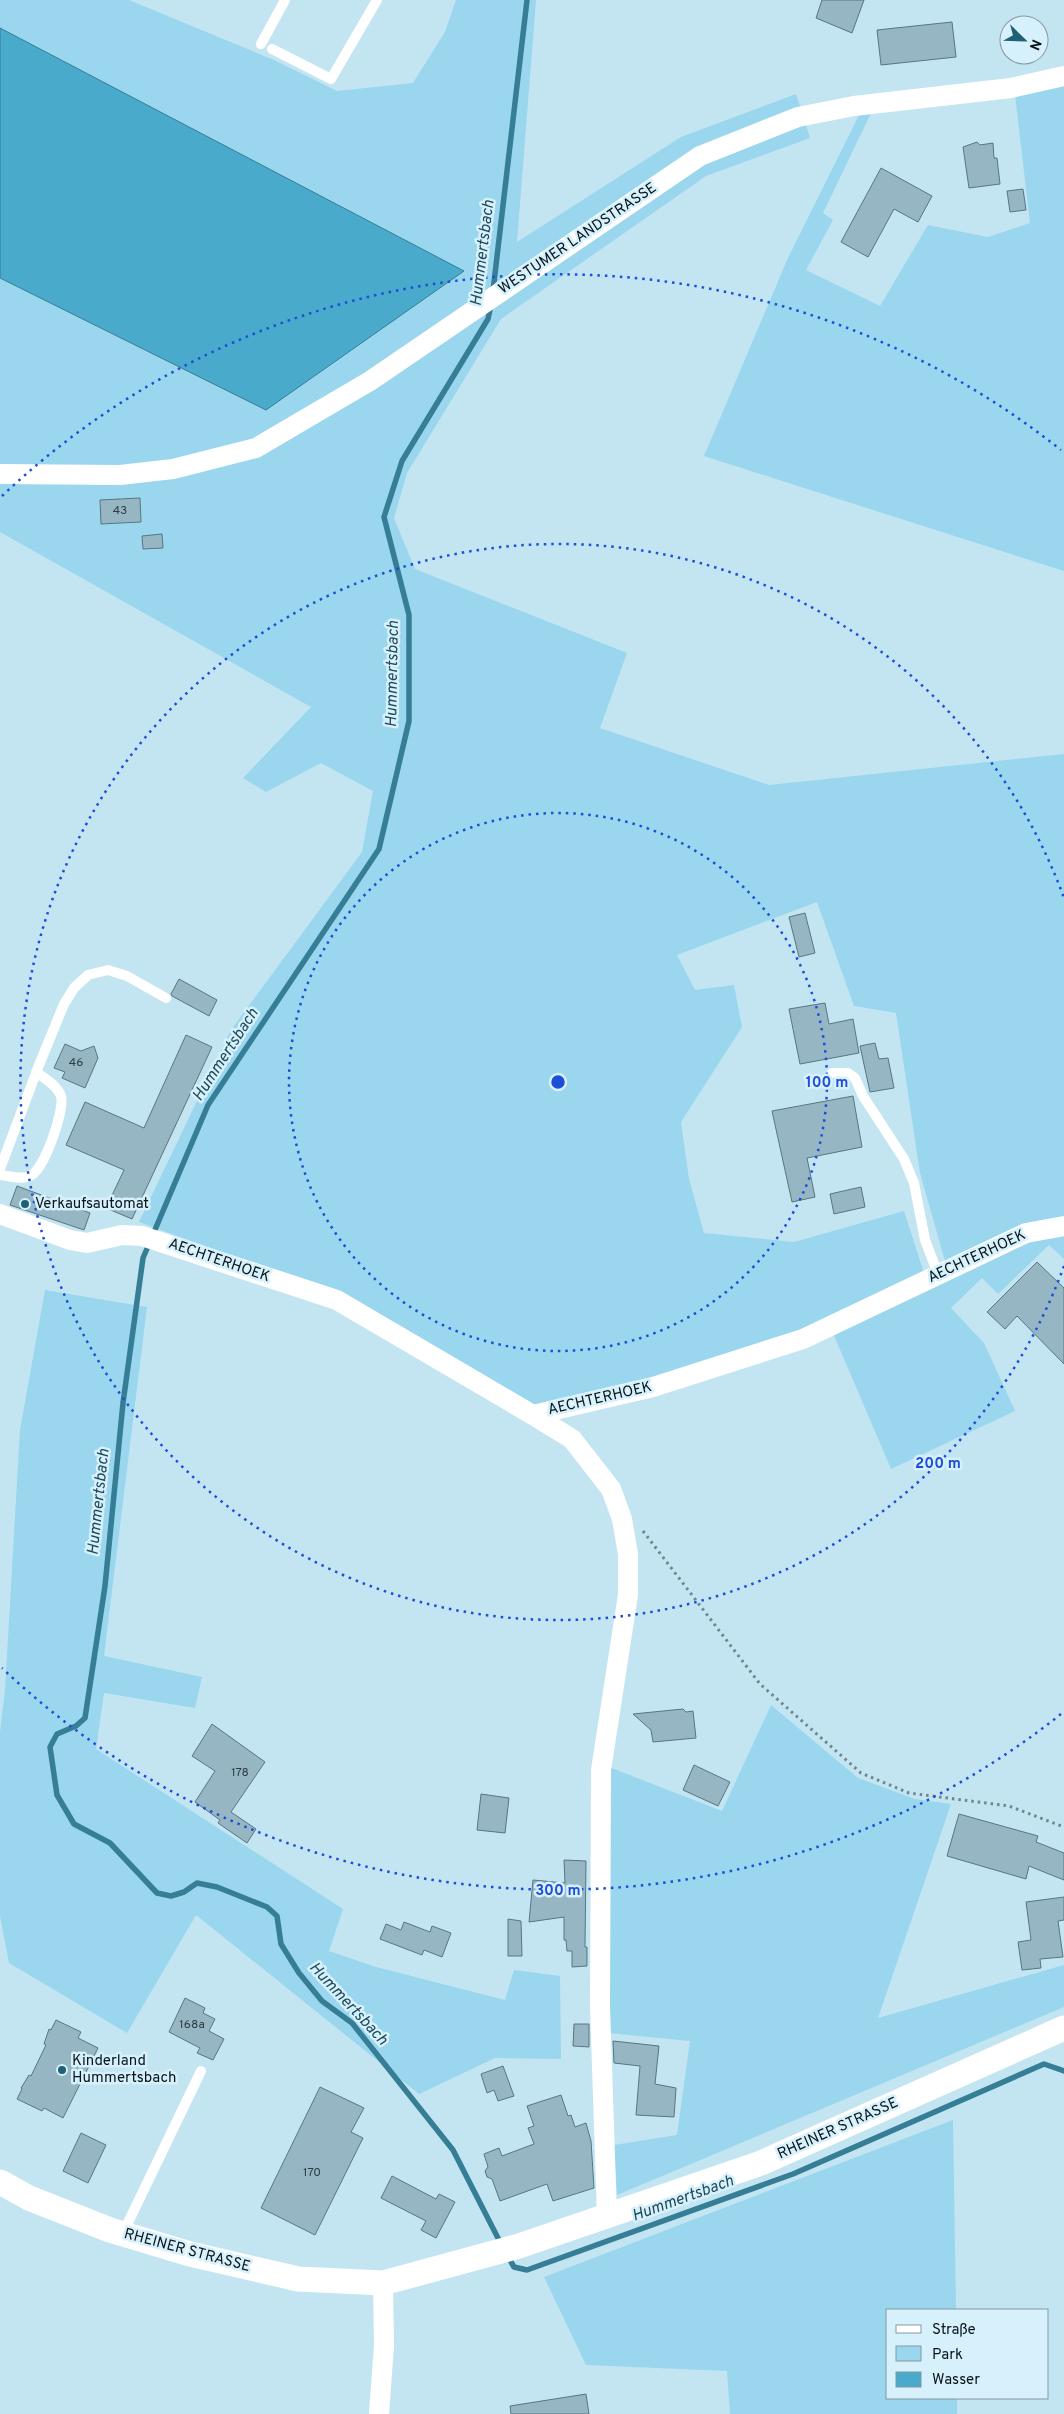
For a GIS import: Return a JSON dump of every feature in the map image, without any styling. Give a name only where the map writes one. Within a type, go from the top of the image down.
[{"type":"street","name":"WESTUMER LANDSTRASSE","points":[[0,474],[120,475],[173,469],[256,448],[370,381],[700,156],[798,117],[854,106],[1011,88],[1064,76]]},
{"type":"street","name":"AECHTERHOEK","points":[[0,1214],[70,1240],[87,1243],[122,1235],[142,1236],[162,1241],[336,1300],[534,1415],[653,1387],[803,1339],[1026,1233],[1064,1226]]},
{"type":"street","points":[[534,1415],[572,1439],[611,1489],[622,1519],[628,1554],[628,1595],[601,1770],[600,2006],[607,2217]]},
{"type":"street","name":"RHEINER STRASSE","points":[[0,2182],[29,2198],[123,2234],[190,2254],[298,2279],[383,2284],[491,2255],[761,2163],[1064,2028]]},
{"type":"street","points":[[379,2414],[384,2345],[383,2284]]},
{"type":"lane","points":[[261,44],[285,0]]},
{"type":"lane","points":[[272,48],[331,79],[377,0]]},
{"type":"lane","points":[[0,1169],[36,1072],[64,1004],[74,988],[88,975],[108,970],[127,976],[166,998]]},
{"type":"lane","points":[[0,1175],[20,1178],[31,1176],[40,1169],[61,1112],[61,1096],[53,1085],[36,1072]]},
{"type":"lane","points":[[832,1073],[848,1073],[855,1078],[863,1096],[904,1159],[914,1183],[925,1240],[938,1274]]},
{"type":"lane","points":[[123,2234],[200,2071]]},
{"type":"path","points":[[641,1528],[760,1684],[861,1773],[909,1793],[1009,1806],[1064,1827]]},
{"type":"green space","points":[[0,0],[129,0],[274,60],[337,91],[413,83],[445,32],[456,0],[536,0],[517,242],[681,137],[796,94],[810,138],[706,176],[501,319],[407,473],[394,518],[415,569],[627,653],[600,728],[769,785],[1064,754],[1064,1218],[945,1261],[920,1173],[896,1013],[854,1006],[817,902],[677,955],[695,990],[734,985],[742,1027],[681,1122],[689,1179],[704,1233],[794,1242],[904,1211],[924,1273],[798,1332],[646,1382],[532,1407],[342,1296],[139,1222],[231,1030],[362,852],[373,791],[321,763],[266,792],[243,778],[311,707],[0,532],[0,278],[266,410],[0,28]]},
{"type":"green space","points":[[1064,85],[1064,571],[704,456],[788,258],[859,115],[872,111],[823,213],[833,220],[806,270],[880,306],[928,225],[988,237],[1030,223],[1015,95]]},
{"type":"green space","points":[[1064,1233],[1064,1259],[1049,1245],[998,1294],[982,1278],[951,1308],[984,1343],[1015,1411],[891,1469],[832,1331],[1020,1240]]},
{"type":"green space","points":[[45,1290],[147,1307],[104,1656],[202,1677],[195,1708],[104,1693],[96,1749],[343,1909],[329,1951],[376,1967],[505,2000],[514,1970],[560,1976],[561,2059],[495,2058],[419,2094],[196,1915],[127,2033],[9,1963],[0,1916],[0,1732],[5,1690],[20,1430]]},
{"type":"green space","points":[[771,1705],[858,1778],[915,1799],[951,1804],[878,2018],[1064,1965],[1064,2007],[617,2195],[614,2145],[677,2135],[690,2041],[608,2033],[609,1767],[722,1811]]},
{"type":"green space","points":[[953,2120],[956,2309],[886,2309],[886,2399],[957,2399],[957,2414],[730,2414],[727,2371],[586,2365],[544,2277]]},
{"type":"water","points":[[0,28],[464,271],[266,410],[0,278]]},
{"type":"building","points":[[822,0],[864,0],[852,33],[816,18]]},
{"type":"building","points":[[952,22],[956,57],[881,65],[877,30]]},
{"type":"building","points":[[977,142],[980,145],[993,143],[994,158],[997,158],[1000,184],[969,188],[963,147]]},
{"type":"building","points":[[881,168],[932,196],[918,222],[894,209],[868,257],[841,242]]},
{"type":"building","points":[[1023,189],[1026,210],[1010,212],[1007,191]]},
{"type":"building","points":[[140,498],[141,522],[101,524],[100,500]]},
{"type":"building","points":[[162,534],[163,548],[143,549],[142,536]]},
{"type":"building","points":[[805,913],[815,953],[799,957],[789,917]]},
{"type":"building","points":[[179,979],[217,1000],[209,1016],[172,996],[171,994]]},
{"type":"building","points":[[825,1003],[829,1024],[853,1019],[859,1053],[800,1064],[789,1009]]},
{"type":"building","points":[[186,1035],[212,1047],[132,1219],[106,1208],[124,1170],[66,1145],[85,1102],[144,1128]]},
{"type":"building","points":[[875,1043],[879,1059],[888,1058],[894,1088],[870,1092],[860,1046]]},
{"type":"building","points":[[65,1044],[81,1051],[94,1046],[98,1058],[85,1088],[62,1078],[65,1072],[54,1068]]},
{"type":"building","points":[[853,1096],[862,1147],[807,1158],[815,1197],[792,1202],[772,1111]]},
{"type":"building","points":[[17,1186],[90,1213],[84,1230],[10,1205]]},
{"type":"building","points":[[861,1187],[865,1207],[834,1214],[830,1194]]},
{"type":"building","points":[[1037,1262],[1064,1288],[1064,1364],[1017,1316],[1005,1329],[987,1312]]},
{"type":"building","points":[[683,1709],[686,1712],[693,1711],[696,1738],[653,1742],[651,1730],[633,1714]]},
{"type":"building","points":[[212,1724],[265,1762],[231,1812],[256,1829],[247,1843],[218,1823],[220,1820],[195,1802],[215,1771],[192,1756]]},
{"type":"building","points":[[694,1765],[730,1782],[718,1806],[683,1790]]},
{"type":"building","points":[[481,1794],[509,1798],[505,1833],[477,1830]]},
{"type":"building","points":[[959,1814],[1038,1836],[1036,1842],[1064,1853],[1064,1880],[1029,1866],[1026,1879],[947,1856]]},
{"type":"building","points":[[564,1860],[586,1861],[585,1947],[587,1947],[587,1966],[572,1967],[572,1951],[567,1951],[566,1940],[564,1940],[564,1917],[529,1922],[533,1880],[565,1883]]},
{"type":"building","points":[[1064,1897],[1064,1920],[1058,1921],[1063,1957],[1040,1959],[1041,1968],[1022,1970],[1018,1942],[1031,1940],[1026,1902]]},
{"type":"building","points":[[508,1919],[521,1921],[522,1956],[508,1956]]},
{"type":"building","points":[[404,1922],[430,1932],[432,1926],[451,1933],[442,1957],[424,1950],[422,1955],[380,1939],[386,1924],[401,1930]]},
{"type":"building","points":[[185,1998],[205,2008],[203,2013],[215,2019],[209,2031],[224,2039],[213,2060],[197,2053],[200,2048],[169,2032]]},
{"type":"building","name":"Kinderland Hummertsbach","points":[[56,2020],[81,2032],[78,2038],[98,2048],[63,2118],[44,2108],[42,2111],[17,2099],[21,2088],[29,2075],[31,2076],[46,2045],[44,2044],[49,2029],[51,2030]]},
{"type":"building","points":[[574,2024],[589,2024],[589,2047],[573,2046]]},
{"type":"building","points":[[613,2041],[659,2046],[655,2084],[676,2088],[674,2117],[636,2115],[640,2066],[614,2063]]},
{"type":"building","points":[[503,2066],[514,2096],[498,2101],[494,2090],[487,2093],[481,2074]]},
{"type":"building","points":[[320,2087],[364,2108],[351,2132],[363,2138],[315,2235],[261,2208]]},
{"type":"building","points":[[561,2095],[568,2116],[571,2115],[575,2127],[586,2123],[591,2141],[594,2188],[553,2201],[547,2184],[500,2201],[492,2179],[487,2177],[485,2171],[488,2167],[484,2154],[499,2148],[502,2156],[534,2144],[528,2128],[534,2126],[527,2106]]},
{"type":"building","points":[[81,2133],[106,2145],[88,2183],[63,2171]]},
{"type":"building","points":[[392,2176],[436,2199],[439,2194],[455,2202],[436,2238],[421,2230],[426,2221],[381,2198]]},
{"type":"building","points":[[586,2394],[589,2414],[511,2414],[510,2406]]},
{"type":"waterway","name":"Hummertsbach","points":[[493,291],[527,0]]},
{"type":"waterway","name":"Hummertsbach","points":[[491,305],[488,319],[402,461],[384,517],[409,615],[409,721],[379,849],[208,1105],[143,1258],[123,1403],[105,1586],[85,1718],[76,1726],[57,1734],[50,1747],[57,1795],[74,1824],[110,1843],[157,1893],[171,1896],[184,1892],[197,1883],[217,1887],[267,1907],[277,1916],[281,1944],[299,1973],[322,2001],[352,2023],[453,2150],[501,2244]]},
{"type":"waterway","name":"Hummertsbach","points":[[507,2255],[514,2267],[527,2270],[793,2174],[1044,2064],[1064,2071]]},
{"type":"place","name":"Verkaufsautomat","points":[[25,1204]]},
{"type":"place","name":"Kinderland Hummertsbach","points":[[62,2070]]}]
